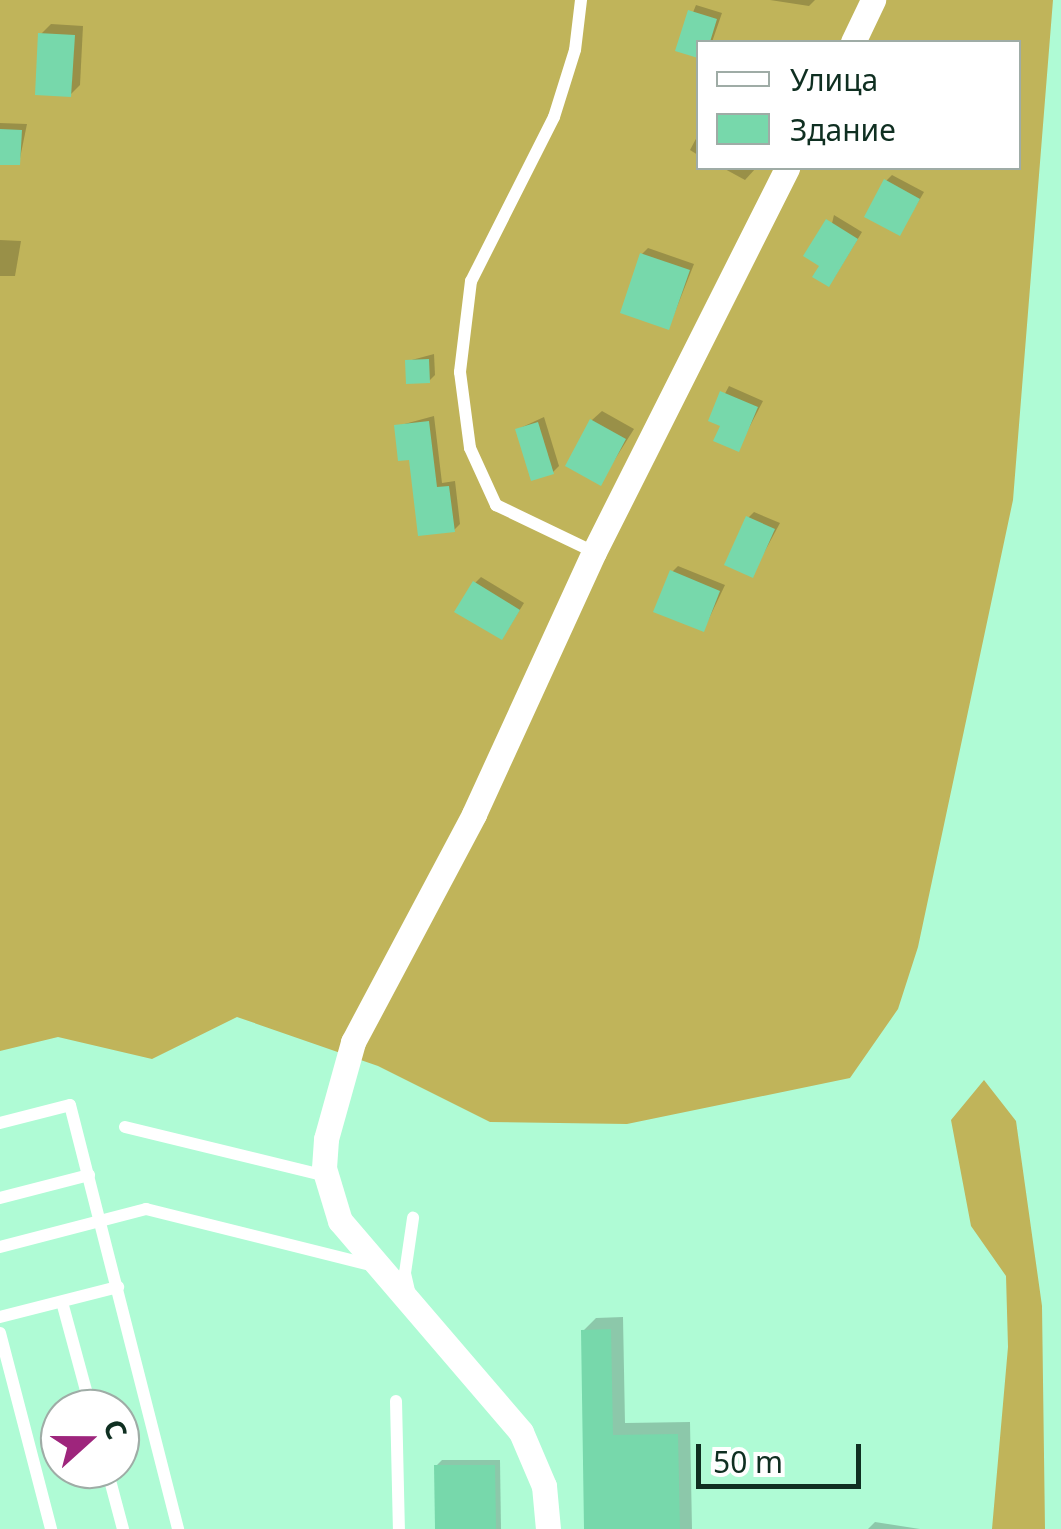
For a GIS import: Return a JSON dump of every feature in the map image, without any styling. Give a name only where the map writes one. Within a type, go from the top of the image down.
[{"type":"street","points":[[854,40],[873,0]]},
{"type":"street","points":[[548,1529],[544,1486],[521,1432],[340,1221],[326,1176],[333,1104],[353,1042],[474,814],[594,552],[786,170]]},
{"type":"lane","points":[[581,0],[575,50],[554,117],[471,280],[460,372],[470,448],[496,505],[594,552]]},
{"type":"lane","points":[[0,1123],[70,1105],[178,1529]]},
{"type":"lane","points":[[125,1127],[326,1176]]},
{"type":"lane","points":[[0,1198],[89,1176]]},
{"type":"lane","points":[[0,1247],[146,1209],[382,1268]]},
{"type":"lane","points":[[411,1302],[405,1274],[413,1218]]},
{"type":"lane","points":[[0,1318],[118,1287]]},
{"type":"lane","points":[[62,1302],[86,1389]]},
{"type":"lane","points":[[0,1333],[50,1529]]},
{"type":"lane","points":[[396,1401],[399,1529]]},
{"type":"lane","points":[[112,1489],[123,1529]]},
{"type":"shaded area","points":[[0,0],[1053,0],[1013,500],[918,947],[898,1009],[850,1078],[627,1124],[490,1122],[378,1066],[237,1017],[152,1059],[58,1037],[0,1051]]},
{"type":"shaded area","points":[[984,1080],[1016,1121],[1042,1306],[1045,1529],[992,1529],[1008,1347],[1006,1276],[971,1226],[951,1120]]},
{"type":"building","points":[[688,10],[717,19],[711,40],[696,40],[696,57],[675,51]]},
{"type":"building","points":[[38,33],[75,35],[71,97],[35,95]]},
{"type":"building","points":[[0,129],[22,130],[20,165],[0,165]]},
{"type":"building","points":[[884,179],[920,199],[900,236],[864,217]]},
{"type":"building","points":[[826,219],[858,239],[829,287],[812,277],[819,266],[803,256]]},
{"type":"building","points":[[640,253],[690,270],[669,330],[620,313]]},
{"type":"building","points":[[429,359],[430,383],[406,384],[405,360]]},
{"type":"building","points":[[720,391],[758,407],[739,452],[713,441],[720,426],[708,421]]},
{"type":"building","points":[[590,419],[626,439],[601,486],[565,466]]},
{"type":"building","points":[[429,421],[437,487],[449,486],[455,532],[418,536],[409,460],[398,461],[394,425]]},
{"type":"building","points":[[538,422],[554,474],[531,481],[515,429]]},
{"type":"building","points":[[746,516],[775,529],[753,578],[724,565]]},
{"type":"building","points":[[670,570],[720,591],[704,632],[653,612]]},
{"type":"building","points":[[473,581],[520,610],[502,640],[454,612]]},
{"type":"building","points":[[611,1329],[613,1435],[678,1434],[680,1529],[584,1529],[581,1330]]},
{"type":"building","points":[[434,1465],[495,1465],[496,1529],[435,1529]]}]
